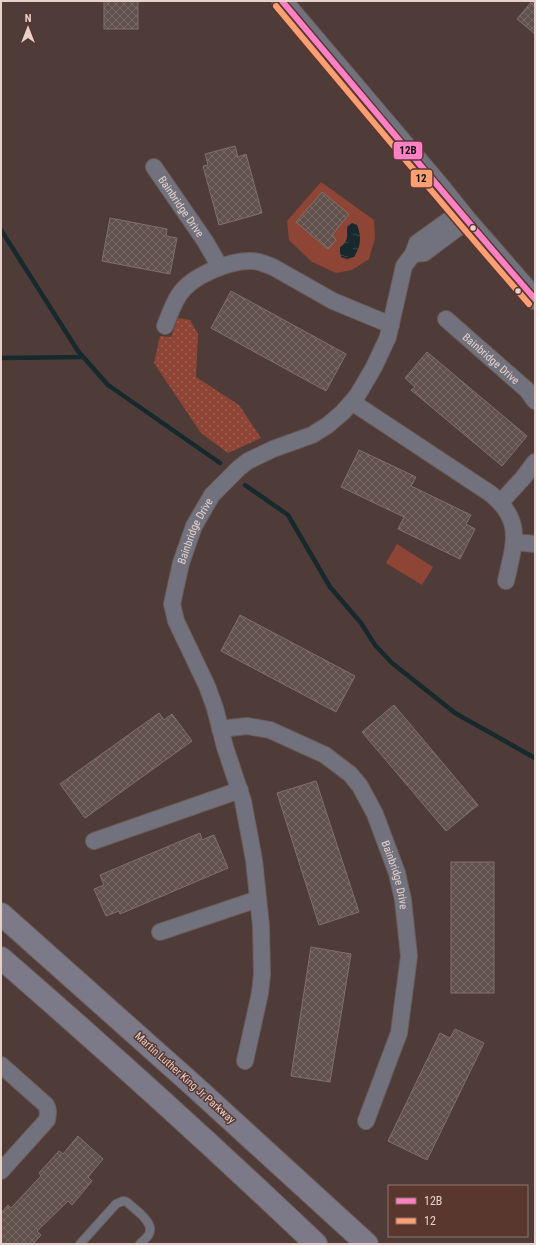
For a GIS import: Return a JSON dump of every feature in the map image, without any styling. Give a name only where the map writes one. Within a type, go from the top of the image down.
[{"type":"main road","name":"Martin Luther King Jr Parkway","points":[[3,919],[194,1086],[367,1244]]},
{"type":"main road","points":[[1,958],[140,1080],[316,1244]]},
{"type":"street","points":[[282,1],[535,299]]},
{"type":"street","name":"Bainbridge Drive","points":[[154,167],[220,267]]},
{"type":"street","name":"Bainbridge Drive","points":[[245,1061],[260,993],[261,926],[254,860],[243,801],[207,686],[176,621],[172,604],[181,563],[194,526],[212,495],[248,461],[273,448],[312,435],[328,426],[352,402],[374,367],[388,338],[404,266],[413,254],[424,253],[464,217]]},
{"type":"street","points":[[165,326],[179,294],[195,279],[220,267],[252,261],[262,262],[333,301],[373,316],[391,325]]},
{"type":"street","name":"Bainbridge Drive","points":[[446,319],[521,385],[535,401]]},
{"type":"street","points":[[352,402],[501,502],[509,514],[515,534],[506,581]]},
{"type":"street","points":[[501,502],[523,478],[535,462]]},
{"type":"street","points":[[514,542],[535,544]]},
{"type":"street","name":"Bainbridge Drive","points":[[220,729],[246,726],[270,730],[324,755],[350,774],[360,786],[375,814],[397,873],[403,900],[409,956],[399,1034],[366,1121]]},
{"type":"street","points":[[94,841],[240,790]]},
{"type":"street","points":[[160,932],[258,899]]},
{"type":"street","points":[[1,1065],[46,1105],[48,1109],[47,1120],[1,1171]]},
{"type":"lane","points":[[80,1244],[116,1204],[123,1201],[127,1202],[149,1222],[151,1229],[149,1235],[140,1244]]},
{"type":"shaded area","points":[[321,182],[374,220],[375,238],[369,259],[352,270],[336,273],[312,262],[289,240],[287,221]]},
{"type":"shaded area","points":[[178,318],[190,320],[198,334],[196,377],[239,405],[261,438],[228,453],[201,433],[154,363],[160,336],[171,337]]},
{"type":"shaded area","points":[[397,544],[433,567],[422,585],[386,563]]},
{"type":"water","points":[[352,223],[357,225],[360,234],[360,241],[354,257],[347,259],[341,257],[340,247],[346,240],[347,227]]},
{"type":"building","points":[[104,1],[138,1],[138,29],[104,29]]},
{"type":"building","points":[[532,1],[535,1],[535,34],[517,19]]},
{"type":"building","points":[[235,146],[238,157],[246,154],[262,213],[219,225],[203,166],[208,165],[205,154]]},
{"type":"building","points":[[322,192],[349,214],[332,235],[336,240],[328,249],[296,222]]},
{"type":"building","points":[[110,218],[167,229],[166,236],[177,238],[170,274],[102,261]]},
{"type":"building","points":[[231,291],[346,354],[326,391],[211,328]]},
{"type":"building","points":[[427,352],[527,436],[502,466],[411,390],[415,387],[405,378]]},
{"type":"building","points":[[359,450],[416,477],[411,486],[471,515],[466,524],[475,529],[460,559],[398,529],[404,517],[341,487]]},
{"type":"building","points":[[240,615],[355,676],[336,712],[221,651]]},
{"type":"building","points":[[394,705],[478,805],[446,831],[362,732]]},
{"type":"building","points":[[159,713],[164,720],[172,714],[192,741],[85,818],[60,784]]},
{"type":"building","points":[[316,781],[359,912],[319,925],[277,793]]},
{"type":"building","points":[[200,833],[202,840],[214,835],[228,868],[120,914],[119,911],[106,916],[94,889],[104,885],[100,875]]},
{"type":"building","points":[[451,862],[494,862],[494,993],[451,993]]},
{"type":"building","points":[[311,947],[351,954],[330,1082],[291,1076]]},
{"type":"building","points":[[455,1029],[484,1043],[427,1160],[388,1141],[440,1033],[450,1038]]},
{"type":"building","points":[[78,1136],[103,1159],[88,1177],[92,1181],[72,1205],[68,1201],[37,1231],[41,1235],[33,1244],[1,1244],[1,1213],[8,1205],[11,1208],[41,1176],[39,1173],[59,1151],[63,1154]]},
{"type":"waterway","points":[[1,230],[78,351],[108,385],[220,463]]},
{"type":"waterway","points":[[1,358],[83,357]]},
{"type":"waterway","points":[[245,485],[288,515],[330,587],[361,623],[375,645],[392,663],[455,713],[535,758]]},
{"type":"transit line","name":"12B","points":[[282,1],[439,188],[535,299]]},
{"type":"transit line","name":"12","points":[[276,6],[433,193],[529,304]]}]
